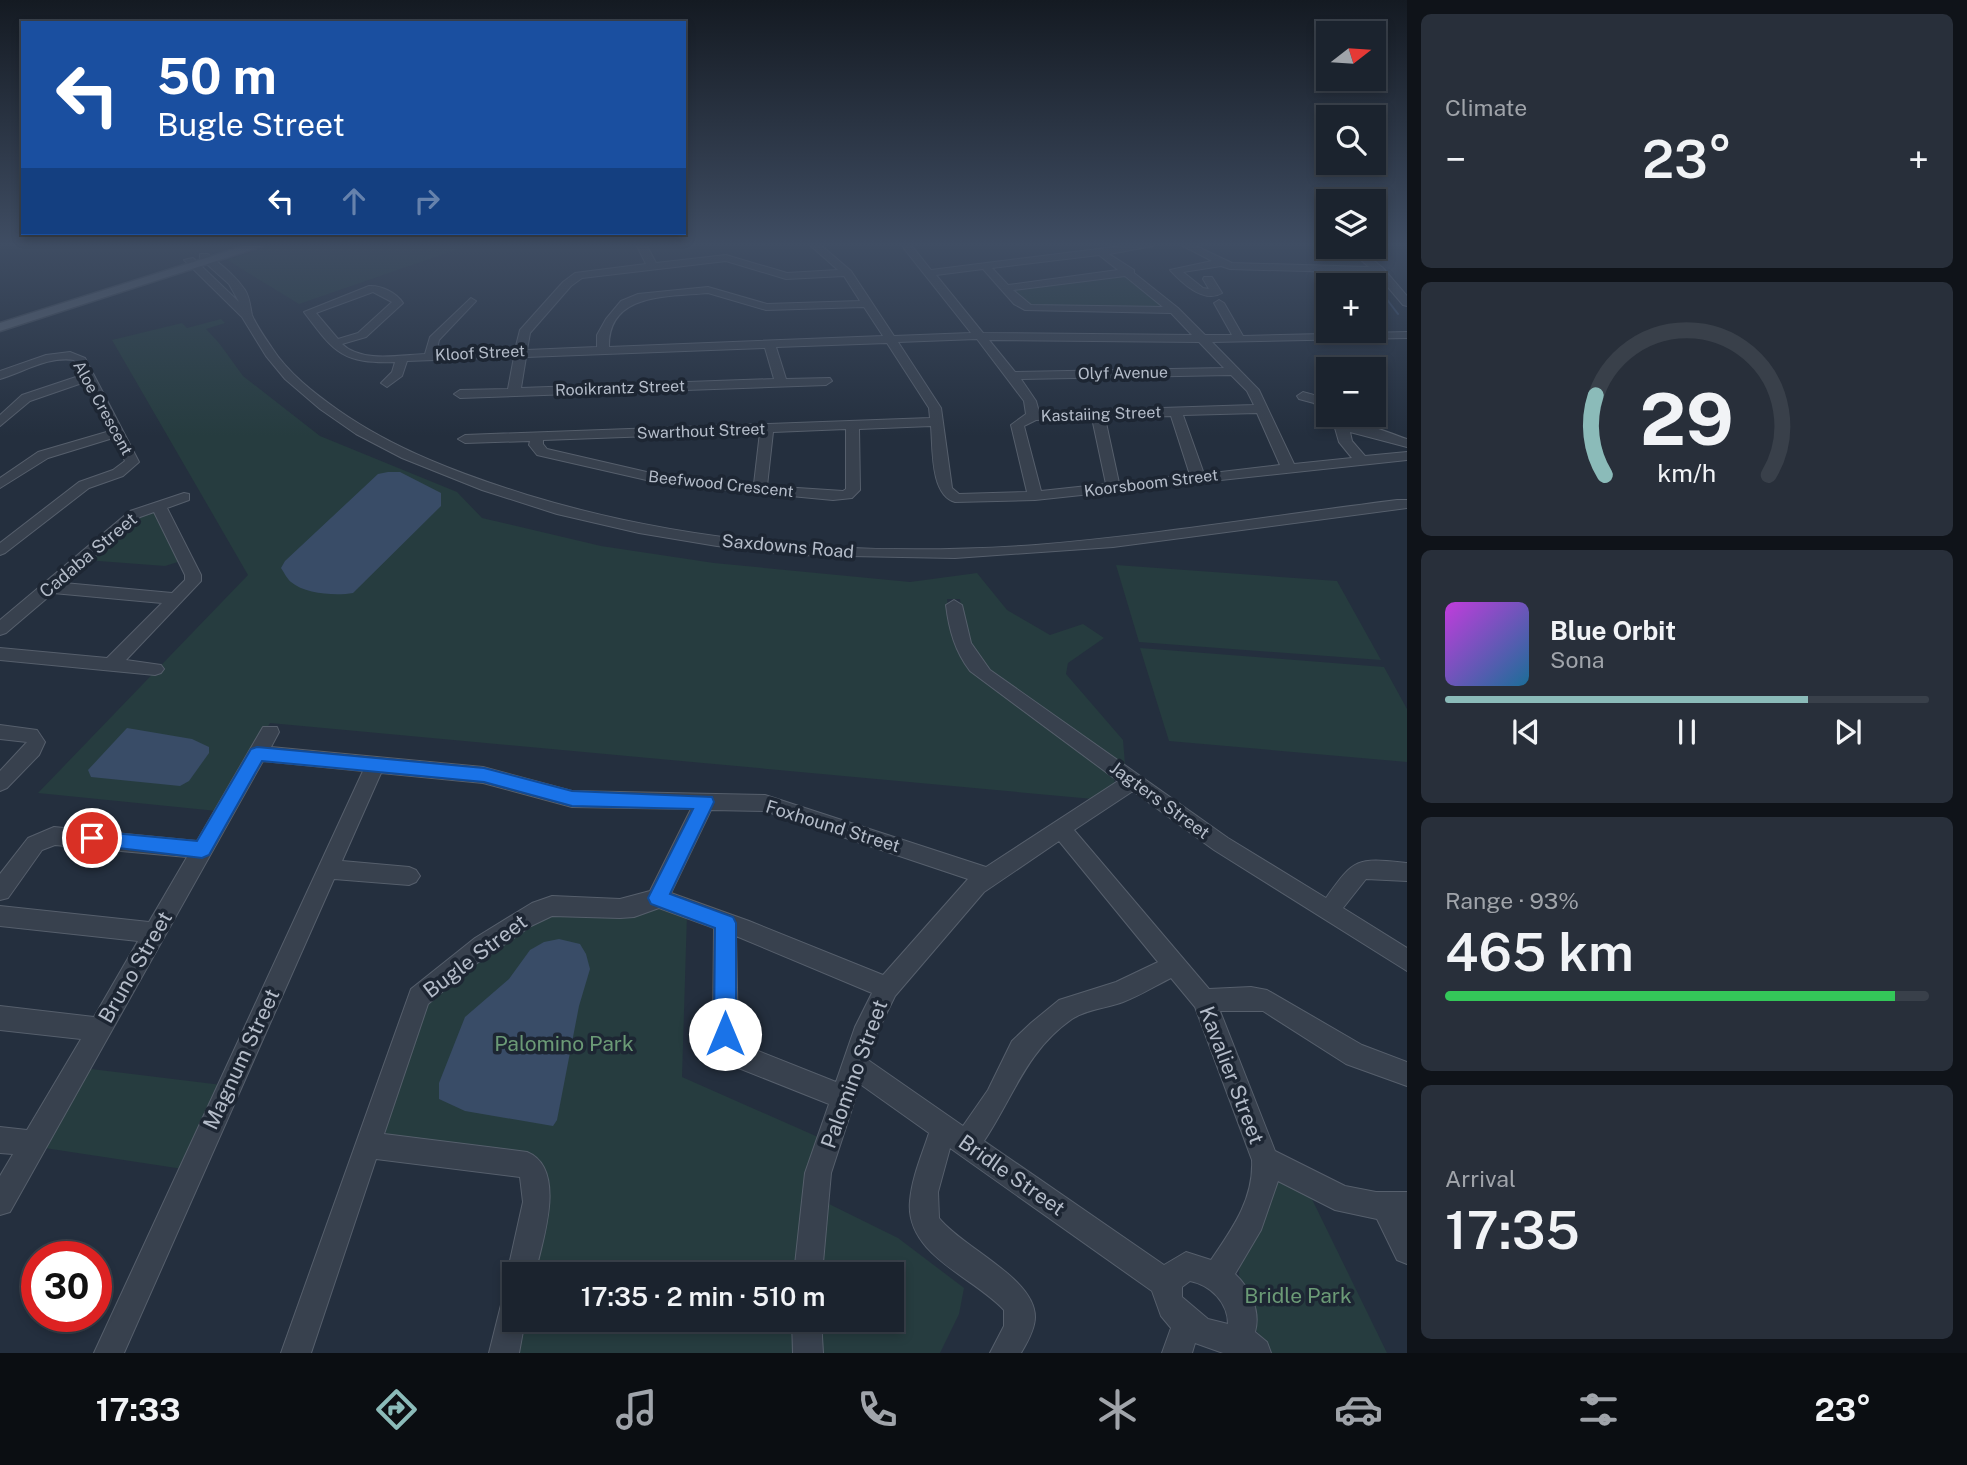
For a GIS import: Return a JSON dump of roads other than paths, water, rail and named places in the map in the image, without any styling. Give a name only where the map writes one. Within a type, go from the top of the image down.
[{"type":"main road","points":[[0,316],[25,309]]},
{"type":"main road","points":[[0,328],[54,309]]},
{"type":"street","name":"Saxdowns Road","points":[[241,309],[271,355],[325,407],[362,432],[398,451],[453,475],[522,499],[594,519],[679,535],[766,547],[867,553],[992,552],[1110,542],[1331,515],[1403,503]]},
{"type":"street","points":[[312,309],[310,310],[311,315],[335,344],[364,334],[393,309]]},
{"type":"street","points":[[430,355],[436,335],[463,309]]},
{"type":"street","points":[[514,392],[524,332],[545,309]]},
{"type":"street","points":[[603,348],[603,335],[620,309]]},
{"type":"street","points":[[871,309],[935,408],[937,422]]},
{"type":"street","points":[[957,309],[1030,401],[1033,416]]},
{"type":"street","points":[[1112,309],[1174,310],[1252,390],[1288,467]]},
{"type":"street","points":[[1223,309],[1239,338]]},
{"type":"street","name":"Kloof Street","points":[[335,344],[346,354],[364,358],[978,336],[1403,337]]},
{"type":"street","points":[[769,343],[781,383]]},
{"type":"street","name":"Aloe Crescent","points":[[0,375],[56,357],[71,355],[79,358],[131,460],[128,467],[84,485],[0,550]]},
{"type":"street","points":[[387,383],[397,376],[402,357]]},
{"type":"street","name":"Olyf Avenue","points":[[1012,376],[1234,371]]},
{"type":"street","points":[[0,422],[23,400],[88,377]]},
{"type":"street","name":"Rooikrantz Street","points":[[460,394],[826,381]]},
{"type":"street","points":[[1303,396],[1316,399]]},
{"type":"street","name":"Kastaiing Street","points":[[1035,496],[1017,425],[1033,416],[1261,409]]},
{"type":"street","points":[[1176,412],[1198,477]]},
{"type":"street","points":[[1098,415],[1113,486]]},
{"type":"street","name":"Swarthout Street","points":[[465,439],[937,422]]},
{"type":"street","name":"Koorsboom Street","points":[[937,422],[945,489],[950,496],[960,499],[1035,496],[1407,456]]},
{"type":"street","name":"Beefwood Crescent","points":[[537,437],[537,445],[542,452],[664,480],[833,496],[851,493],[852,425]]},
{"type":"street","points":[[760,489],[766,428]]},
{"type":"street","points":[[1361,460],[1346,442],[1342,428],[1359,428],[1407,443]]},
{"type":"street","points":[[0,484],[43,455],[117,433]]},
{"type":"street","points":[[0,472],[16,472]]},
{"type":"street","name":"Cadaba Street","points":[[0,629],[135,514],[184,497]]},
{"type":"street","points":[[111,665],[177,599],[194,578],[158,505]]},
{"type":"street","points":[[49,587],[177,599]]},
{"type":"street","name":"Jagters Street","points":[[954,605],[961,644],[974,664],[1221,844],[1407,960]]},
{"type":"street","points":[[0,654],[155,669]]},
{"type":"street","points":[[0,732],[30,735],[36,739],[32,750],[0,783]]},
{"type":"street","name":"Bruno Street","points":[[0,1202],[270,732]]},
{"type":"street","name":"Foxhound Street","points":[[257,753],[484,775],[572,799],[754,802],[775,806],[988,877]]},
{"type":"street","name":"Magnum Street","points":[[109,1353],[375,765]]},
{"type":"street","name":"Palomino Street","points":[[809,1262],[818,1173],[867,1027],[887,988],[962,898],[988,877],[1133,781]]},
{"type":"street","points":[[705,802],[658,898],[887,988]]},
{"type":"street","name":"Kavalier Street","points":[[1060,828],[1204,1000],[1265,1160],[1267,1183],[1240,1241],[1217,1275]]},
{"type":"street","points":[[0,891],[35,844],[54,835],[202,850]]},
{"type":"street","points":[[1328,912],[1361,870],[1369,868],[1407,872]]},
{"type":"street","points":[[329,869],[409,877]]},
{"type":"street","name":"Bugle Street","points":[[296,1353],[415,1005],[426,989],[541,909],[556,906],[639,906],[658,898]]},
{"type":"street","points":[[0,916],[154,933]]},
{"type":"street","points":[[726,923],[725,1034],[729,1049],[735,1054],[843,1097]]},
{"type":"street","points":[[1005,1353],[1020,1318],[1015,1300],[942,1242],[925,1221],[922,1203],[956,1136],[997,1099],[1021,1050],[1039,1031],[1067,1008],[1120,992],[1175,965]]},
{"type":"street","points":[[1204,1000],[1251,998],[1267,1001],[1355,1055],[1407,1074]]},
{"type":"street","points":[[0,1018],[99,1029]]},
{"type":"street","name":"Bridle Street","points":[[855,1066],[1168,1285]]},
{"type":"street","points":[[0,1140],[33,1144]]},
{"type":"street","points":[[367,1145],[527,1166],[536,1177],[537,1192],[523,1262]]},
{"type":"street","points":[[1265,1160],[1327,1193],[1367,1205],[1396,1207],[1407,1250]]},
{"type":"street","points":[[1186,1266],[1201,1267],[1217,1275],[1230,1289],[1239,1306],[1247,1345],[1215,1350],[1181,1343],[1170,1309],[1168,1285],[1174,1272],[1186,1266]]},
{"type":"street","points":[[504,1353],[508,1332]]},
{"type":"street","points":[[807,1332],[808,1353]]},
{"type":"water","points":[[400,472],[441,493],[441,506],[353,593],[312,592],[290,581],[281,568],[285,561],[378,474]]},
{"type":"water","points":[[127,728],[192,739],[209,747],[209,753],[189,781],[180,786],[91,777],[88,770]]},
{"type":"water","points":[[559,939],[580,944],[590,969],[579,1006],[557,1120],[553,1126],[465,1111],[439,1099],[439,1083],[465,1017],[509,979],[530,950],[544,942]]},
{"type":"waterway","points":[[1394,309],[1398,314]]},
{"type":"park label","name":"Palomino Park","points":[[564,1043]]},
{"type":"park label","name":"Bridle Park","points":[[1298,1295]]}]
